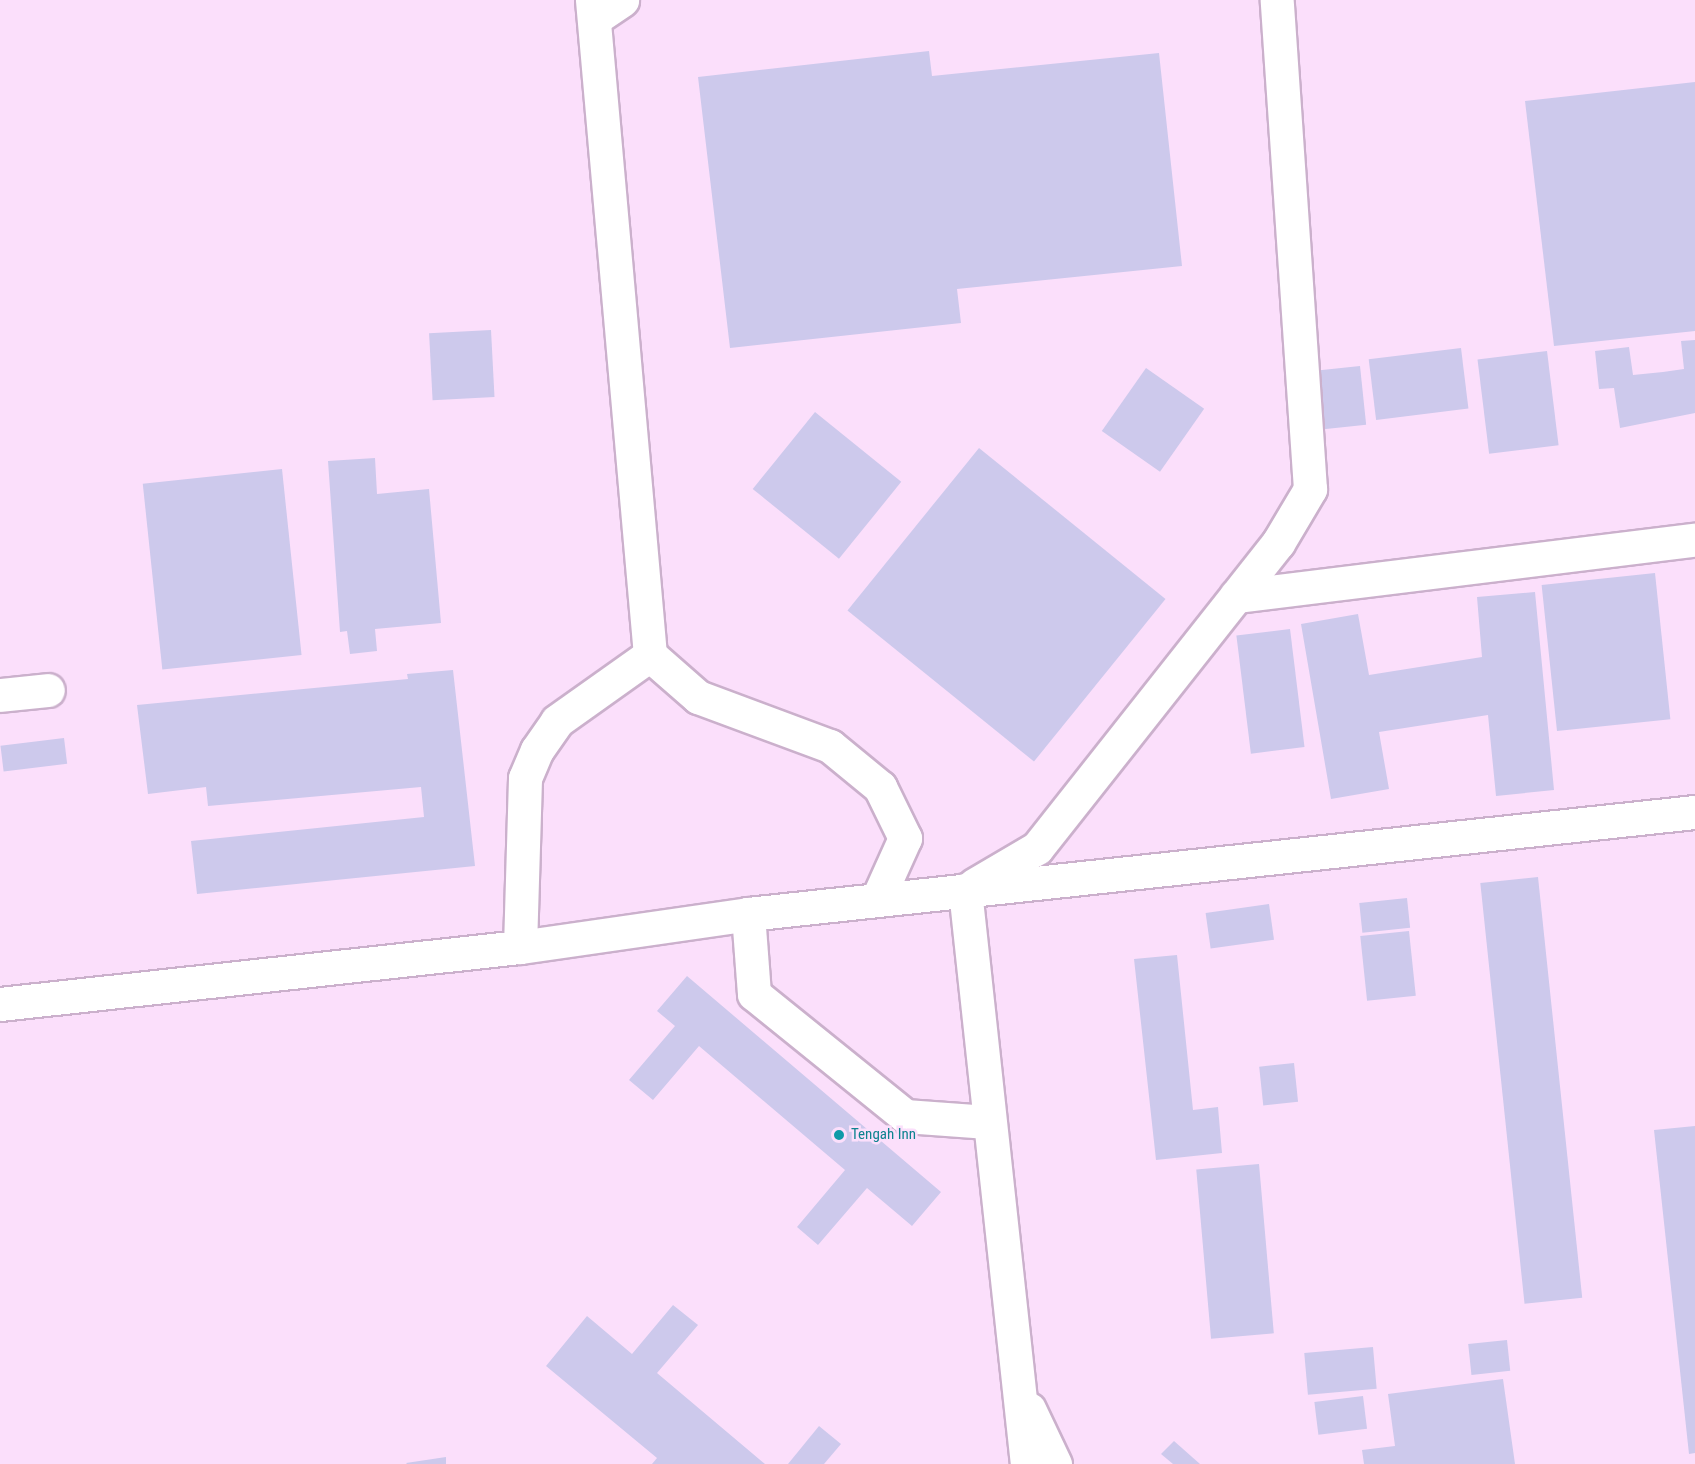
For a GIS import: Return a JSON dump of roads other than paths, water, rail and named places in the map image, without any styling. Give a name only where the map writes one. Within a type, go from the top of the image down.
[{"type":"lane","points":[[622,0],[593,10],[650,655],[698,697],[830,746],[880,787],[905,838],[877,900]]},
{"type":"lane","points":[[965,890],[1036,848],[1236,596],[1310,489],[1277,0]]},
{"type":"lane","points":[[1236,596],[1695,540]]},
{"type":"lane","points":[[520,947],[525,778],[537,750],[557,721],[650,655]]},
{"type":"lane","points":[[0,695],[48,690]]},
{"type":"lane","points":[[0,1004],[520,947],[748,914],[1695,812]]},
{"type":"lane","points":[[965,890],[988,1122],[1027,1464]]},
{"type":"lane","points":[[748,914],[754,994],[905,1116],[988,1122]]},
{"type":"lane","points":[[1018,1386],[1055,1464]]},
{"type":"place","name":"Tengah Inn","points":[[839,1135]]}]
